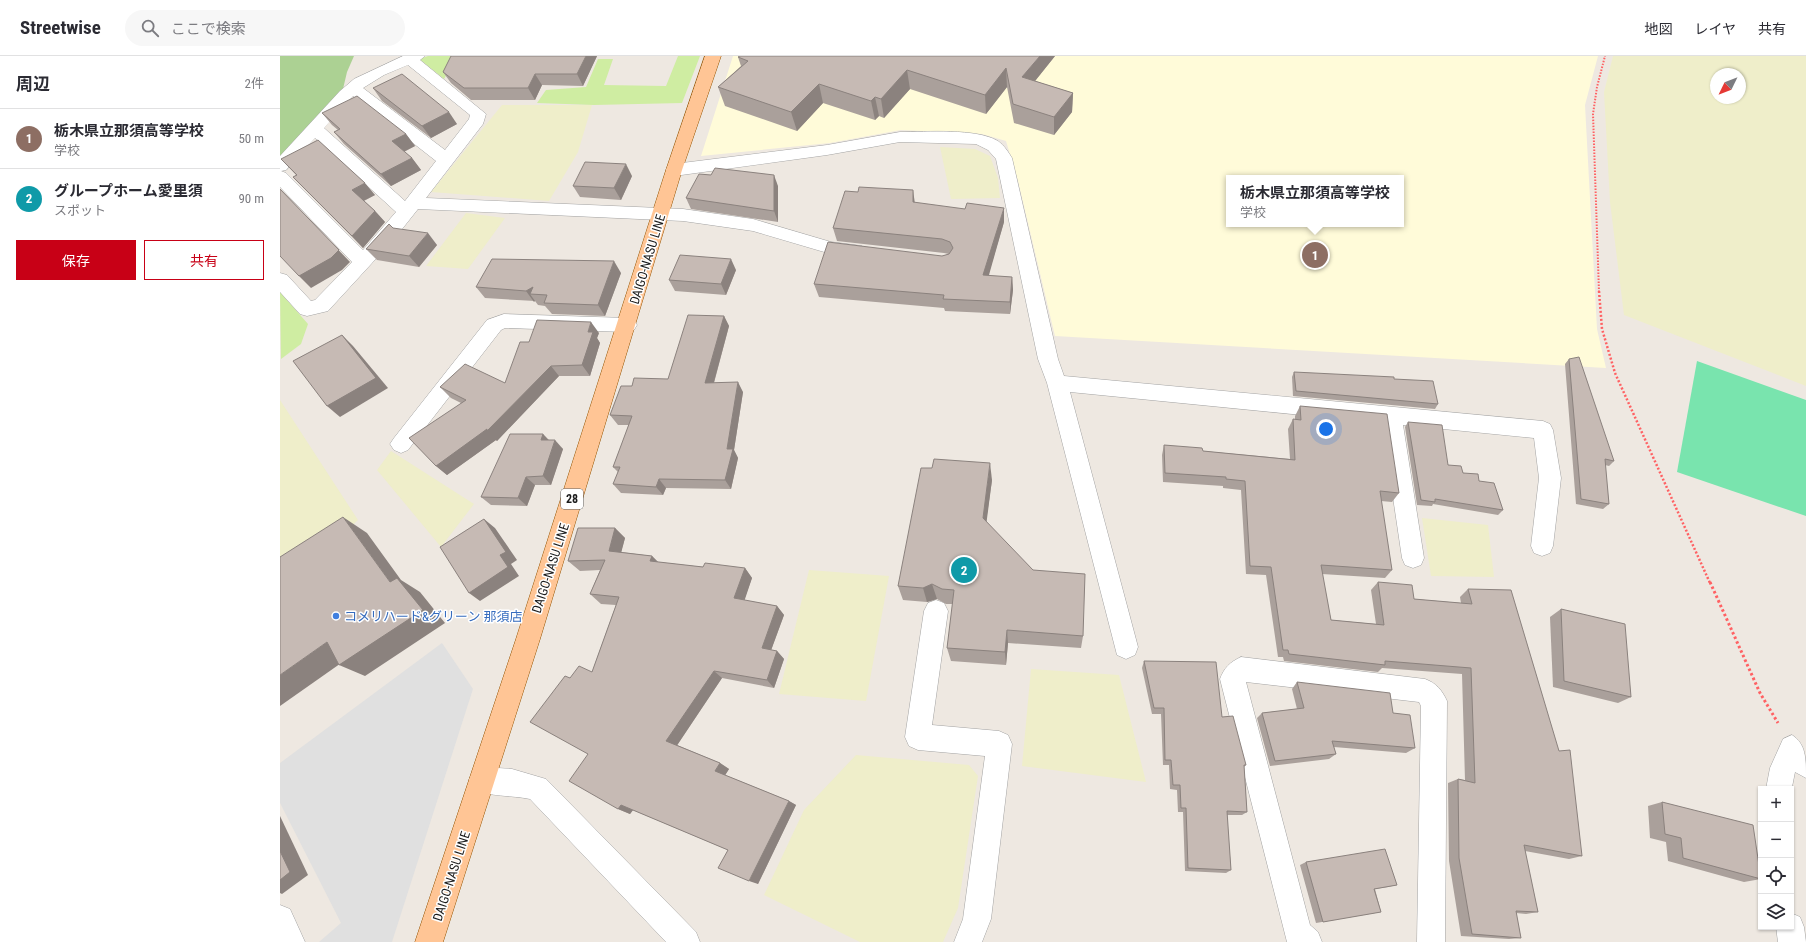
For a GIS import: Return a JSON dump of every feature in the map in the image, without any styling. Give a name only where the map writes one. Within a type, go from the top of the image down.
[{"type":"main road","name":"DAIGO-NASU LINE","points":[[429,942],[627,326],[674,170],[713,56]]},
{"type":"street","points":[[280,166],[353,88],[379,72],[413,58],[478,114],[477,120],[410,207],[363,262],[321,306],[307,309],[280,280]]},
{"type":"street","points":[[353,88],[446,160]]},
{"type":"street","points":[[314,128],[410,207],[661,213],[753,226],[831,248],[876,253]]},
{"type":"street","points":[[674,170],[827,150],[900,137],[979,139],[994,146],[1004,158],[1044,344],[1057,383],[1126,647]]},
{"type":"street","points":[[280,177],[363,262]]},
{"type":"street","points":[[400,444],[494,326],[504,321],[627,326]]},
{"type":"street","points":[[1057,383],[1544,430],[1550,478],[1542,546]]},
{"type":"street","points":[[1391,416],[1413,558]]},
{"type":"street","points":[[936,611],[918,737],[999,744],[977,919],[968,942]]},
{"type":"street","points":[[1308,942],[1298,934],[1232,679],[1241,669],[1425,691],[1434,701],[1431,942]]},
{"type":"street","points":[[1780,786],[1783,768],[1799,756]]},
{"type":"street","points":[[482,780],[512,782],[537,788],[686,942]]},
{"type":"street","points":[[280,919],[291,942]]},
{"type":"street","points":[[1790,930],[1792,942]]},
{"type":"path","points":[[1605,56],[1596,87],[1593,114],[1598,279],[1602,329],[1615,373],[1757,686],[1799,756]]},
{"type":"shaded area","points":[[733,56],[1598,56],[1585,105],[1597,329],[1606,368],[1055,336],[1018,181],[1006,141],[982,134],[901,130],[830,143],[701,156]]},
{"type":"shaded area","points":[[442,643],[473,689],[392,942],[319,942],[341,923],[280,803],[280,763]]},
{"type":"green space","points":[[280,56],[354,56],[347,72],[343,89],[280,158]]},
{"type":"green space","points":[[428,56],[458,56],[444,79],[419,59]]},
{"type":"green space","points":[[678,56],[700,56],[682,103],[594,105],[537,103],[546,90],[586,87],[598,59],[613,59],[604,85],[666,86]]},
{"type":"green space","points":[[1613,56],[1806,56],[1806,386],[1624,315],[1610,202],[1604,92]]},
{"type":"green space","points":[[502,105],[592,105],[578,152],[549,201],[431,192]]},
{"type":"green space","points":[[940,147],[975,149],[990,156],[998,178],[1000,198],[951,199]]},
{"type":"green space","points":[[466,213],[505,218],[468,269],[426,266]]},
{"type":"green space","points":[[280,292],[308,324],[301,344],[281,359]]},
{"type":"green space","points":[[1697,361],[1806,400],[1806,516],[1677,472]]},
{"type":"green space","points":[[280,400],[358,520],[336,541],[280,577]]},
{"type":"green space","points":[[391,451],[474,504],[441,547],[377,470]]},
{"type":"green space","points":[[1422,518],[1488,525],[1494,577],[1431,576]]},
{"type":"green space","points":[[809,570],[889,576],[866,701],[779,694]]},
{"type":"green space","points":[[1031,669],[1119,675],[1146,782],[1022,766]]},
{"type":"green space","points":[[856,755],[969,765],[978,776],[958,908],[943,942],[860,942],[764,895],[804,810]]},
{"type":"building","points":[[451,56],[586,56],[577,74],[535,74],[528,88],[464,88],[443,72]]},
{"type":"building","points":[[1040,56],[1022,77],[1073,93],[1054,117],[1013,104],[1006,68],[985,95],[907,70],[881,99],[875,97],[871,101],[819,84],[791,112],[718,87],[748,61],[738,57]]},
{"type":"building","points":[[402,74],[449,112],[422,126],[373,88]]},
{"type":"building","points":[[357,96],[406,134],[392,141],[412,158],[381,174],[334,132],[340,129],[322,113]]},
{"type":"building","points":[[318,140],[365,183],[352,190],[375,211],[352,236],[293,177],[297,175],[281,159]]},
{"type":"building","points":[[585,162],[626,164],[614,188],[573,186]]},
{"type":"building","points":[[715,168],[774,175],[774,211],[686,198],[699,174],[711,175]]},
{"type":"building","points":[[859,187],[913,190],[913,202],[965,209],[967,203],[1004,208],[983,275],[1012,277],[1010,302],[943,299],[944,295],[814,284],[828,242],[942,256],[949,254],[953,248],[950,242],[942,239],[833,228],[845,191],[858,192]]},
{"type":"building","points":[[280,189],[339,250],[331,258],[299,276],[280,256]]},
{"type":"building","points":[[389,224],[393,228],[428,233],[409,256],[366,249]]},
{"type":"building","points":[[680,255],[731,259],[721,284],[669,280]]},
{"type":"building","points":[[492,259],[614,261],[598,305],[544,303],[547,295],[530,294],[533,287],[526,291],[476,287]]},
{"type":"building","points":[[688,315],[724,316],[705,383],[738,382],[727,449],[733,449],[725,480],[659,479],[656,487],[613,484],[620,467],[613,467],[632,416],[610,415],[621,386],[632,386],[634,378],[668,379]]},
{"type":"building","points":[[537,320],[591,322],[588,332],[593,332],[582,365],[551,366],[487,431],[487,429],[436,466],[409,438],[466,400],[440,387],[465,364],[505,383],[520,342],[529,342]]},
{"type":"building","points":[[342,335],[376,378],[327,406],[293,361]]},
{"type":"building","points":[[1579,357],[1614,461],[1605,459],[1609,504],[1581,499],[1569,359]]},
{"type":"building","points":[[1294,372],[1394,377],[1394,379],[1433,381],[1438,404],[1296,391]]},
{"type":"building","points":[[1300,406],[1387,414],[1399,493],[1380,491],[1392,570],[1321,565],[1331,620],[1384,625],[1378,582],[1412,585],[1414,599],[1472,604],[1468,589],[1511,590],[1559,751],[1570,750],[1582,856],[1524,845],[1538,912],[1516,911],[1521,938],[1472,934],[1459,858],[1458,779],[1475,783],[1471,668],[1385,661],[1385,665],[1289,654],[1288,650],[1283,650],[1271,567],[1250,566],[1245,481],[1226,479],[1226,477],[1165,473],[1164,445],[1202,448],[1203,451],[1295,460],[1293,419],[1301,420]]},
{"type":"building","points":[[1408,422],[1442,425],[1448,465],[1461,466],[1463,473],[1478,474],[1479,481],[1494,483],[1503,510],[1435,499],[1435,502],[1421,500]]},
{"type":"building","points":[[510,434],[543,434],[541,440],[555,440],[543,476],[526,477],[518,498],[481,497]]},
{"type":"building","points":[[934,459],[990,463],[983,518],[1033,570],[1085,574],[1083,636],[1007,630],[1005,652],[947,648],[954,590],[942,589],[932,584],[923,588],[898,586],[921,468],[932,468]]},
{"type":"building","name":"コメリハード&グリーン 那須店","points":[[343,517],[390,582],[397,578],[423,610],[339,665],[327,642],[280,675],[280,557]]},
{"type":"building","points":[[484,519],[506,552],[500,555],[508,567],[469,593],[440,547]]},
{"type":"building","points":[[578,528],[615,528],[609,551],[652,556],[650,561],[703,567],[705,563],[745,568],[734,598],[777,606],[762,648],[777,651],[767,680],[714,671],[666,741],[720,763],[715,771],[789,801],[749,881],[718,868],[728,850],[621,805],[618,809],[569,781],[588,754],[530,722],[565,676],[570,678],[579,666],[592,672],[619,597],[590,594],[605,560],[568,561]]},
{"type":"building","points":[[1561,609],[1625,624],[1631,697],[1564,681]]},
{"type":"building","points":[[1144,661],[1216,662],[1222,717],[1233,716],[1246,765],[1244,765],[1247,812],[1227,811],[1231,870],[1188,868],[1186,808],[1181,808],[1180,785],[1173,785],[1171,760],[1165,760],[1164,708],[1154,708]]},
{"type":"building","points":[[1297,682],[1390,693],[1393,713],[1410,715],[1415,748],[1332,741],[1336,754],[1275,761],[1262,713],[1304,708]]},
{"type":"building","points":[[1662,802],[1753,825],[1758,859],[1758,878],[1683,858],[1681,838],[1665,834]]},
{"type":"building","points":[[1385,849],[1397,885],[1374,889],[1381,912],[1323,922],[1306,862]]},
{"type":"building","points":[[280,851],[290,872],[280,880]]},
{"type":"place","name":"栃木県立那須高等学校","points":[[1315,255]]},
{"type":"place","name":"グループホーム愛里須","points":[[964,570]]},
{"type":"place","name":"コメリハード&グリーン 那須店","points":[[336,616]]}]
